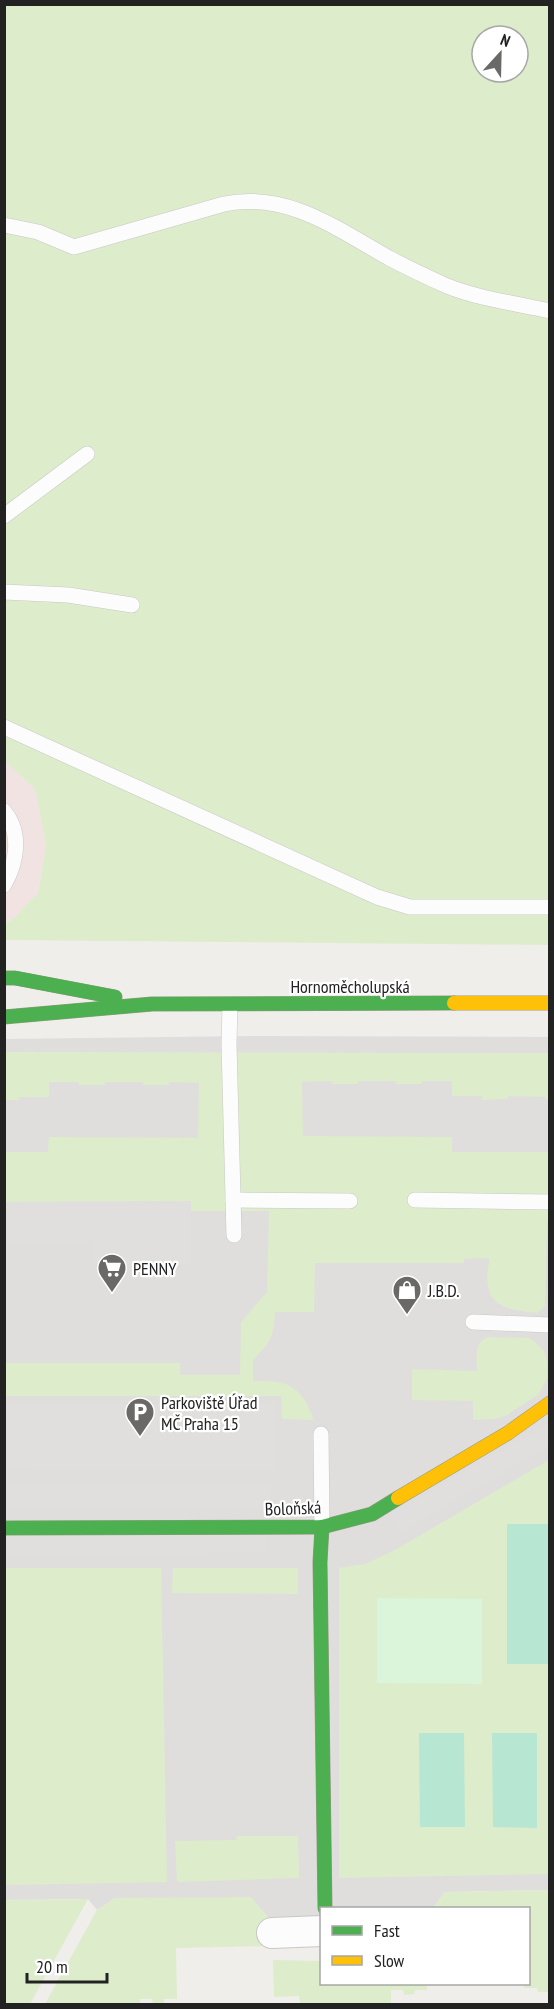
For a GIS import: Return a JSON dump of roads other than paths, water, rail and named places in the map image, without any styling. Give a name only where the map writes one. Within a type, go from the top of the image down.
[{"type":"street","name":"Hornoměcholupská","points":[[4,978],[15,978],[152,1004]]},
{"type":"street","name":"Hornoměcholupská","points":[[4,1017],[152,1004],[549,1003]]},
{"type":"street","name":"Boloňská","points":[[4,1528],[322,1527],[372,1514],[508,1433],[549,1403]]},
{"type":"street","points":[[322,1527],[325,1907]]},
{"type":"street","points":[[272,1933],[320,1931]]},
{"type":"lane","points":[[4,225],[38,232],[74,247],[224,204],[243,200],[268,202],[311,215],[390,258],[450,287],[475,295],[549,310]]},
{"type":"lane","points":[[4,516],[87,454]]},
{"type":"lane","points":[[4,592],[68,595],[132,605]]},
{"type":"lane","points":[[4,727],[377,897],[410,907],[549,907]]},
{"type":"lane","points":[[4,811],[10,818],[16,840],[14,861],[4,885]]},
{"type":"lane","points":[[230,1005],[234,1235]]},
{"type":"lane","points":[[233,1200],[350,1201]]},
{"type":"lane","points":[[415,1200],[549,1202]]},
{"type":"lane","points":[[473,1322],[549,1325]]},
{"type":"lane","points":[[321,1434],[322,1527]]},
{"type":"place","name":"PENNY","points":[[112,1294]]},
{"type":"place","name":"J.B.D.","points":[[407,1316]]},
{"type":"place","name":"Parkoviště Úřad MČ Praha 15","points":[[140,1438]]}]
